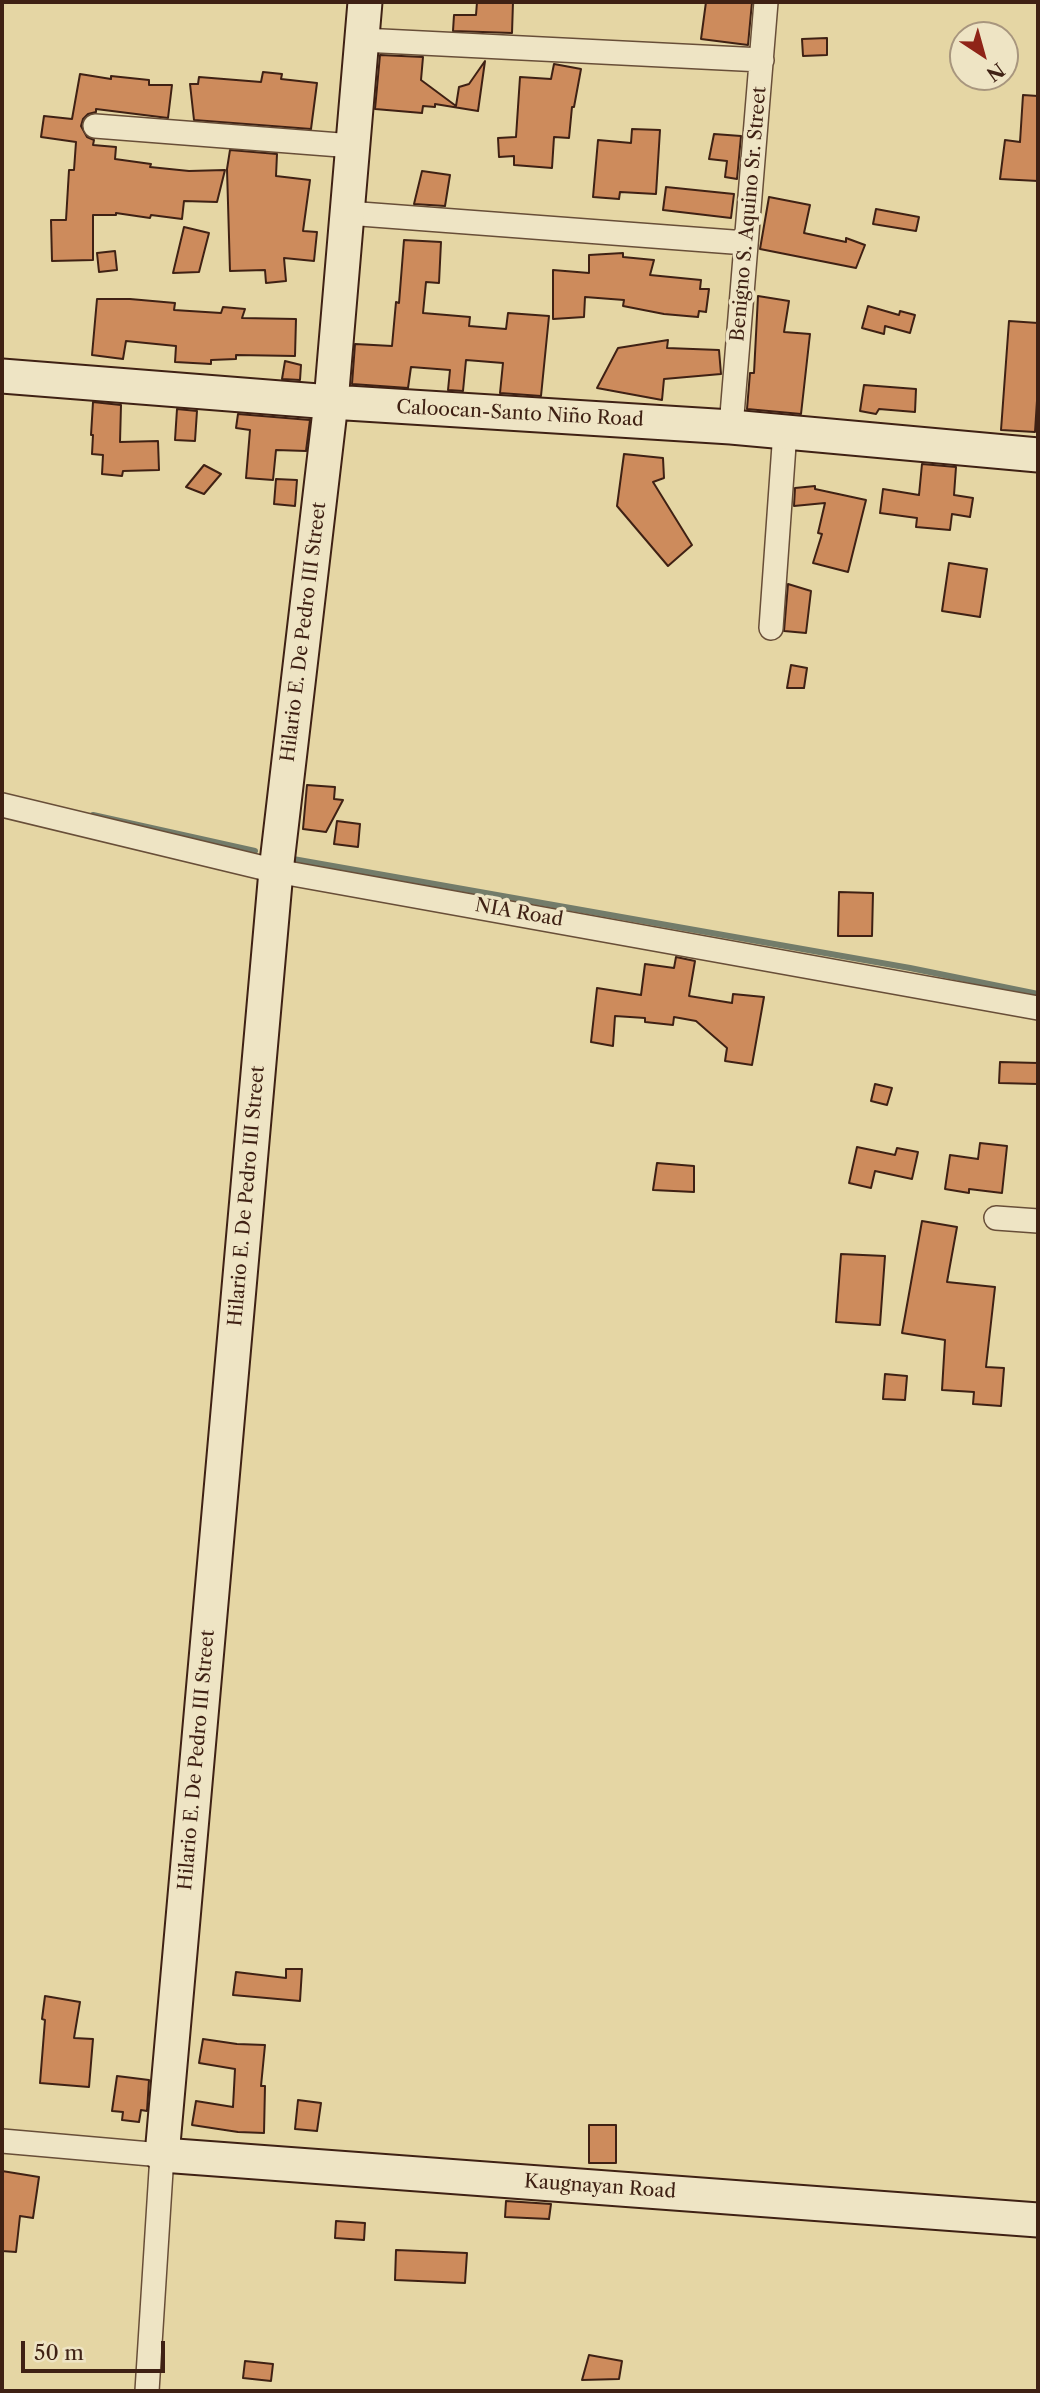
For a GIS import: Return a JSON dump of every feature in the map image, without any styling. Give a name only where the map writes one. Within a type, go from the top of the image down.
[{"type":"street","name":"Hilario E. De Pedro III Street","points":[[147,2391],[162,2155],[276,871],[331,402],[365,2]]},
{"type":"street","name":"Benigno S. Aquino Sr. Street","points":[[732,427],[766,2]]},
{"type":"street","points":[[362,40],[762,60]]},
{"type":"street","points":[[95,125],[353,146]]},
{"type":"street","points":[[347,213],[746,243]]},
{"type":"street","name":"Caloocan-Santo Niño Road","points":[[2,376],[331,402],[785,431],[1038,455]]},
{"type":"street","points":[[771,628],[785,431]]},
{"type":"street","name":"NIA Road","points":[[2,805],[276,871],[1038,1008]]},
{"type":"street","points":[[996,1218],[1038,1221]]},
{"type":"street","points":[[2,2141],[162,2155]]},
{"type":"street","name":"Kaugnayan Road","points":[[162,2155],[1038,2220]]},
{"type":"building","points":[[477,2],[513,2],[512,33],[453,31],[454,15],[476,15]]},
{"type":"building","points":[[706,2],[752,2],[748,45],[701,39]]},
{"type":"building","points":[[827,38],[827,55],[803,56],[802,39]]},
{"type":"building","points":[[380,55],[423,57],[421,80],[456,106],[459,87],[469,84],[485,61],[478,111],[435,104],[435,107],[423,106],[422,113],[375,109]]},
{"type":"building","points":[[554,64],[581,69],[572,107],[569,138],[554,137],[552,168],[514,165],[514,156],[499,157],[498,138],[516,137],[520,77],[551,79]]},
{"type":"building","points":[[263,72],[282,74],[281,79],[317,83],[311,129],[194,120],[190,84],[198,84],[199,77],[261,82]]},
{"type":"building","points":[[80,74],[111,79],[111,76],[149,80],[149,85],[172,85],[168,118],[96,109],[96,112],[88,114],[81,126],[87,137],[94,140],[93,145],[116,147],[115,159],[151,164],[150,167],[189,171],[225,170],[217,202],[184,201],[182,219],[116,213],[93,215],[93,260],[52,261],[51,220],[66,220],[69,170],[74,170],[76,142],[41,137],[44,116],[72,119]]},
{"type":"building","points":[[1023,95],[1038,96],[1038,181],[1000,179],[1005,140],[1020,142]]},
{"type":"building","points":[[632,129],[660,130],[656,194],[620,192],[619,199],[593,197],[598,140],[631,143]]},
{"type":"building","points":[[714,134],[741,136],[737,179],[725,177],[727,161],[709,159]]},
{"type":"building","points":[[230,150],[277,154],[276,176],[310,180],[303,231],[317,232],[314,261],[284,258],[286,281],[266,283],[265,270],[230,271],[227,169]]},
{"type":"building","points":[[422,171],[450,175],[445,206],[414,204]]},
{"type":"building","points":[[666,187],[734,194],[731,218],[663,210]]},
{"type":"building","points":[[769,197],[810,205],[804,233],[846,242],[846,238],[865,245],[856,268],[760,249]]},
{"type":"building","points":[[876,209],[919,217],[916,231],[873,224]]},
{"type":"building","points":[[184,227],[209,233],[199,272],[173,273]]},
{"type":"building","points":[[404,240],[441,242],[439,283],[426,282],[423,313],[470,317],[469,326],[506,329],[508,313],[549,316],[541,396],[500,393],[503,363],[466,360],[463,391],[448,390],[450,370],[411,367],[408,388],[352,384],[355,344],[392,346],[396,302],[399,303]]},
{"type":"building","points":[[115,251],[117,270],[99,272],[97,253]]},
{"type":"building","points":[[623,253],[623,257],[654,260],[650,275],[701,280],[700,289],[709,289],[706,312],[699,311],[698,317],[664,314],[623,306],[624,300],[585,297],[584,317],[553,319],[553,270],[589,273],[589,255]]},
{"type":"building","points":[[758,296],[789,301],[784,332],[810,334],[801,414],[747,409],[750,373],[754,373]]},
{"type":"building","points":[[97,299],[175,303],[174,310],[221,313],[223,307],[245,309],[242,318],[296,319],[295,356],[236,355],[236,359],[211,360],[211,364],[175,362],[176,346],[126,341],[123,359],[92,355]]},
{"type":"building","points":[[868,306],[899,315],[900,311],[915,315],[910,333],[885,326],[884,334],[862,328]]},
{"type":"building","points":[[1009,321],[1038,323],[1035,432],[1001,430]]},
{"type":"building","points":[[668,340],[667,348],[719,350],[721,374],[664,379],[662,400],[597,388],[618,348]]},
{"type":"building","points":[[285,361],[301,365],[300,380],[282,379]]},
{"type":"building","points":[[864,385],[916,389],[915,412],[879,409],[876,414],[860,411]]},
{"type":"building","points":[[93,402],[121,405],[120,442],[158,441],[159,470],[123,471],[122,476],[102,474],[103,455],[92,454]]},
{"type":"building","points":[[177,409],[197,411],[195,441],[175,440]]},
{"type":"building","points":[[238,414],[310,420],[306,451],[276,450],[273,480],[246,478],[250,430],[236,428]]},
{"type":"building","points":[[624,454],[663,458],[664,478],[653,482],[692,545],[668,566],[617,506]]},
{"type":"building","points":[[922,464],[956,467],[954,495],[973,498],[970,517],[952,514],[950,530],[916,527],[917,518],[880,513],[883,489],[919,495]]},
{"type":"building","points":[[204,465],[221,474],[204,494],[186,487]]},
{"type":"building","points":[[276,479],[297,480],[295,506],[274,504]]},
{"type":"building","points":[[815,486],[815,489],[866,500],[848,572],[813,563],[822,534],[818,533],[825,503],[794,506],[795,488]]},
{"type":"building","points":[[949,563],[987,569],[980,617],[942,611]]},
{"type":"building","points":[[788,584],[811,591],[806,633],[784,631]]},
{"type":"building","points":[[791,665],[807,668],[804,688],[787,688]]},
{"type":"building","points":[[307,785],[335,787],[334,799],[343,800],[326,832],[303,829]]},
{"type":"building","points":[[337,821],[360,824],[358,847],[334,844]]},
{"type":"building","points":[[839,892],[873,893],[872,936],[838,936]]},
{"type":"building","points":[[676,957],[695,961],[689,996],[732,1003],[733,994],[764,997],[752,1065],[725,1061],[727,1048],[696,1021],[674,1017],[673,1025],[645,1022],[645,1018],[615,1016],[613,1046],[591,1042],[597,988],[641,995],[645,964],[674,968]]},
{"type":"building","points":[[1000,1062],[1038,1063],[1038,1084],[999,1083]]},
{"type":"building","points":[[875,1084],[892,1088],[887,1105],[871,1101]]},
{"type":"building","points":[[980,1143],[1007,1146],[1002,1193],[969,1189],[969,1193],[945,1189],[950,1155],[978,1159]]},
{"type":"building","points":[[857,1147],[895,1155],[897,1148],[918,1152],[912,1179],[875,1171],[871,1188],[849,1183]]},
{"type":"building","points":[[657,1163],[694,1166],[694,1192],[653,1190]]},
{"type":"building","points":[[922,1221],[957,1227],[947,1282],[995,1287],[986,1367],[1004,1368],[1001,1406],[973,1404],[974,1392],[942,1390],[945,1340],[902,1333]]},
{"type":"building","points":[[841,1254],[885,1256],[880,1325],[836,1322]]},
{"type":"building","points":[[885,1374],[907,1376],[905,1400],[883,1399]]},
{"type":"building","points":[[286,1969],[302,1969],[300,2001],[233,1995],[236,1972],[286,1978]]},
{"type":"building","points":[[45,1996],[80,2002],[74,2038],[93,2039],[89,2087],[40,2083]]},
{"type":"building","points":[[203,2039],[265,2045],[261,2086],[265,2086],[264,2133],[192,2125],[196,2101],[233,2107],[235,2069],[199,2063]]},
{"type":"building","points":[[117,2076],[149,2080],[147,2111],[141,2110],[139,2122],[122,2120],[123,2112],[112,2111]]},
{"type":"building","points":[[298,2100],[321,2103],[317,2131],[295,2129]]},
{"type":"building","points":[[589,2125],[616,2125],[616,2163],[589,2163]]},
{"type":"building","points":[[2,2171],[39,2177],[33,2218],[20,2216],[16,2252],[2,2251]]},
{"type":"building","points":[[506,2201],[551,2204],[549,2219],[505,2217]]},
{"type":"building","points":[[336,2221],[365,2223],[364,2240],[335,2238]]},
{"type":"building","points":[[396,2250],[467,2253],[465,2283],[395,2280]]},
{"type":"building","points":[[589,2355],[622,2361],[619,2379],[582,2380]]},
{"type":"building","points":[[245,2361],[273,2364],[271,2381],[243,2378]]},
{"type":"waterway","points":[[93,815],[255,851]]},
{"type":"waterway","points":[[293,859],[910,968],[1038,994]]}]
